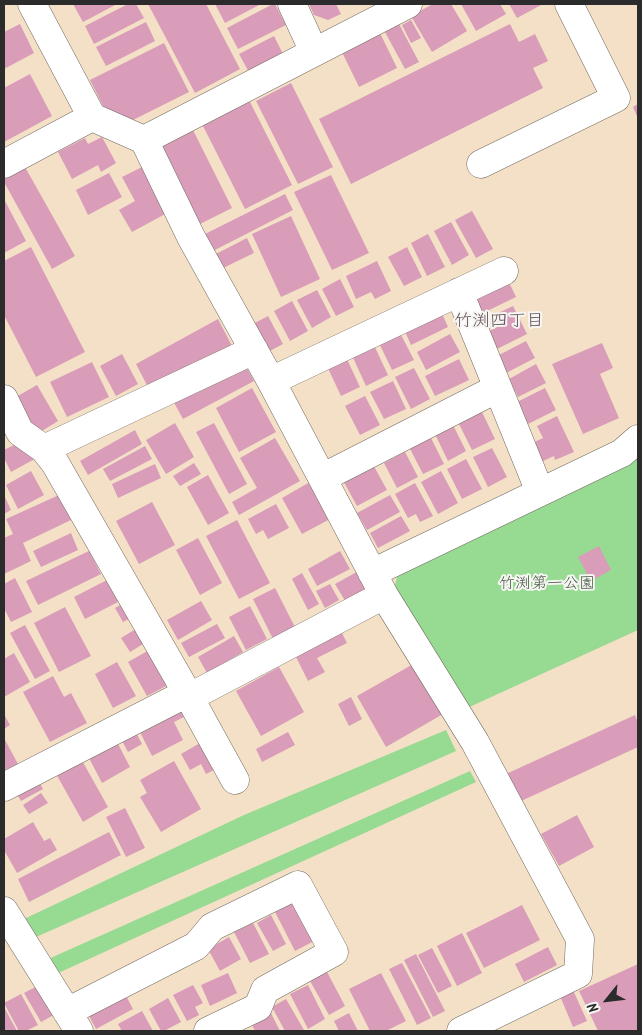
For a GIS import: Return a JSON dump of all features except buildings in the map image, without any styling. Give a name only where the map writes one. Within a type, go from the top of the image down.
[{"type":"street","points":[[32,4],[92,117],[144,140],[191,237],[271,381],[378,584],[475,742],[580,939],[578,974],[461,1031]]},
{"type":"street","points":[[292,4],[314,52]]},
{"type":"street","points":[[144,140],[408,4]]},
{"type":"street","points":[[481,164],[616,98],[569,4]]},
{"type":"street","points":[[4,164],[92,117]]},
{"type":"street","points":[[271,381],[504,271]]},
{"type":"street","points":[[459,292],[540,492]]},
{"type":"street","points":[[44,449],[254,350]]},
{"type":"street","points":[[322,478],[498,388]]},
{"type":"street","points":[[4,399],[20,432],[44,449],[55,463],[235,780]]},
{"type":"street","points":[[4,787],[188,695],[540,492],[622,453],[638,439]]},
{"type":"street","points":[[4,911],[73,1022],[196,946],[212,927],[298,884],[334,952],[265,990],[258,1007],[208,1031]]},
{"type":"green space","name":"竹渕第一公園","points":[[638,452],[638,630],[465,709],[394,589],[399,569]]},
{"type":"green space","points":[[446,730],[456,751],[36,937],[24,919],[244,815]]},
{"type":"green space","points":[[470,771],[476,782],[54,975],[46,960]]},
{"type":"district","name":"竹渕四丁目","points":[[499,323]]}]
